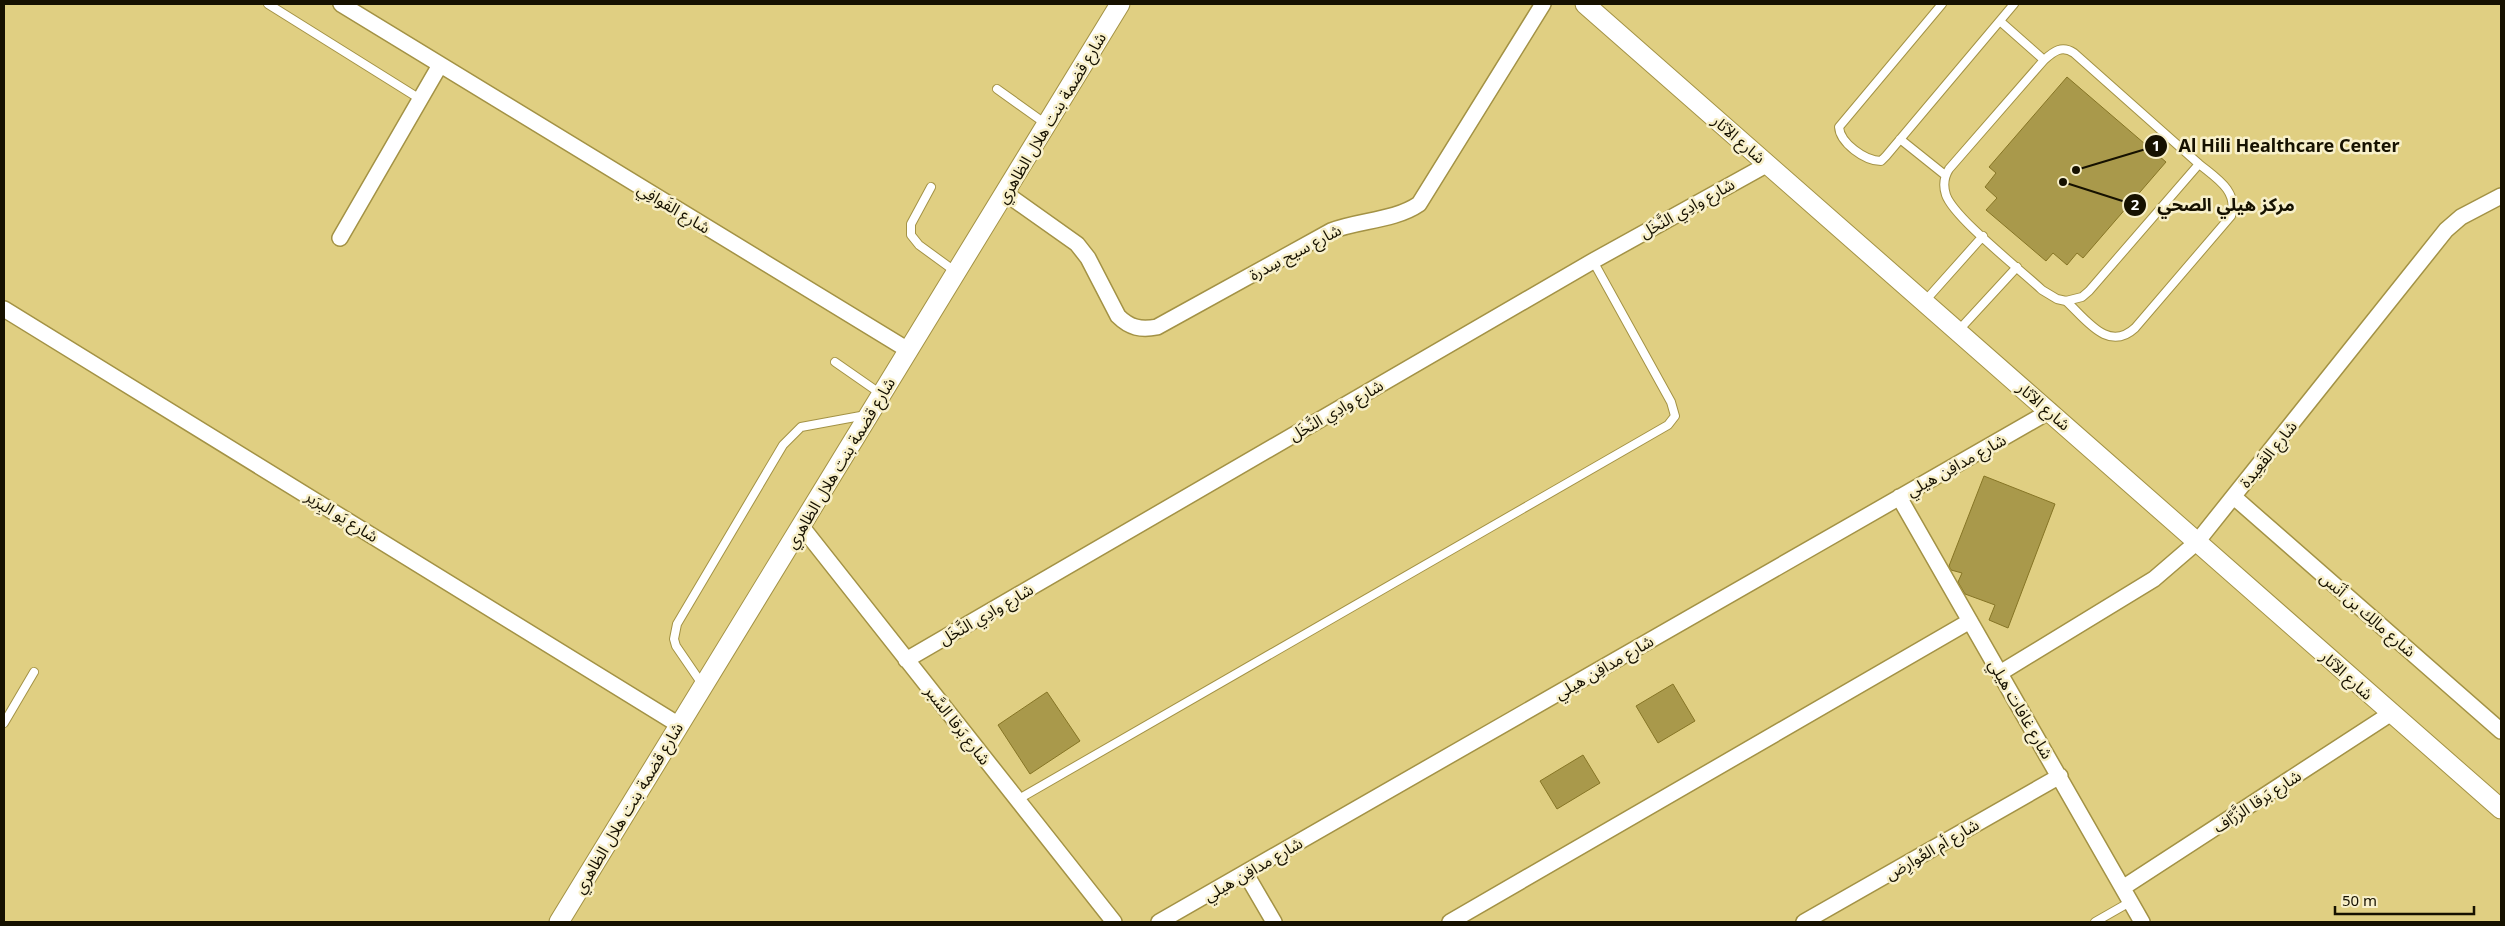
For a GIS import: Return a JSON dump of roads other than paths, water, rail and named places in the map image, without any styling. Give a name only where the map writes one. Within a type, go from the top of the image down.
[{"type":"street","name":"شارع قضمة بنت هلال الظاهري","points":[[559,922],[1120,4]]},
{"type":"street","name":"شارع سيح سِدرة","points":[[1006,193],[1077,244],[1088,258],[1118,316],[1126,324],[1136,328],[1157,327],[1331,231],[1357,222],[1399,214],[1419,204],[1543,4]]},
{"type":"street","name":"شارع الآثار","points":[[1585,4],[1925,301],[2390,714],[2500,804]]},
{"type":"street","name":"شارع القَوافِي","points":[[348,5],[440,65],[908,350]]},
{"type":"street","points":[[340,238],[440,65]]},
{"type":"street","name":"شارع وادِي النَّخَل","points":[[906,660],[1594,261],[1768,164]]},
{"type":"street","name":"شارع القَعِيدة","points":[[2000,673],[2154,578],[2197,542],[2446,230],[2461,217],[2501,196]]},
{"type":"street","name":"شارع يَو البِرَير","points":[[4,309],[679,725]]},
{"type":"street","name":"شارع مدافِن هيلي","points":[[1158,922],[1246,874],[1899,497],[2050,412]]},
{"type":"street","name":"شارع غافات هيلي","points":[[1899,497],[2124,887],[2130,902],[2142,922]]},
{"type":"street","name":"شارع مالِك بن أنَس","points":[[2234,497],[2501,731]]},
{"type":"street","name":"شارع بَرقا السَّبر","points":[[802,527],[1114,922]]},
{"type":"street","points":[[1450,922],[1970,621]]},
{"type":"street","name":"شارع بَرقا الزَّرَّاف","points":[[2124,887],[2390,714]]},
{"type":"street","name":"شارع أم العُوارِض","points":[[1804,922],[2060,776]]},
{"type":"street","points":[[1246,874],[1274,922]]},
{"type":"lane","points":[[268,4],[420,98]]},
{"type":"lane","points":[[1942,4],[1839,127],[1840,134],[1846,142],[1875,161],[1881,161],[1886,156],[2001,22],[2014,4]]},
{"type":"lane","points":[[2001,22],[2044,60]]},
{"type":"lane","points":[[2066,300],[2108,338],[2118,339],[2127,336],[2231,216],[2234,206],[2232,196],[2199,164],[2074,53],[2067,48],[2060,48],[2044,60],[1954,162],[1945,175],[1945,193],[1950,204],[2042,290],[2057,299],[2066,300],[2082,297],[2199,164]]},
{"type":"lane","points":[[997,89],[1047,124]]},
{"type":"lane","points":[[1900,140],[1945,175]]},
{"type":"lane","points":[[931,187],[911,224],[911,235],[920,245],[956,272]]},
{"type":"lane","points":[[1925,301],[1983,236]]},
{"type":"lane","points":[[1018,800],[1668,425],[1675,416],[1672,402],[1594,261]]},
{"type":"lane","points":[[1958,331],[2017,267]]},
{"type":"lane","points":[[835,362],[881,394]]},
{"type":"lane","points":[[703,686],[676,646],[674,640],[677,624],[783,445],[801,427],[870,414]]},
{"type":"lane","points":[[4,722],[34,672]]},
{"type":"lane","points":[[2095,922],[2130,902]]},
{"type":"place","name":"Al Hili Healthcare Center","points":[[2076,170]]},
{"type":"place","name":"مركز هيلي الصحي","points":[[2063,182]]}]
